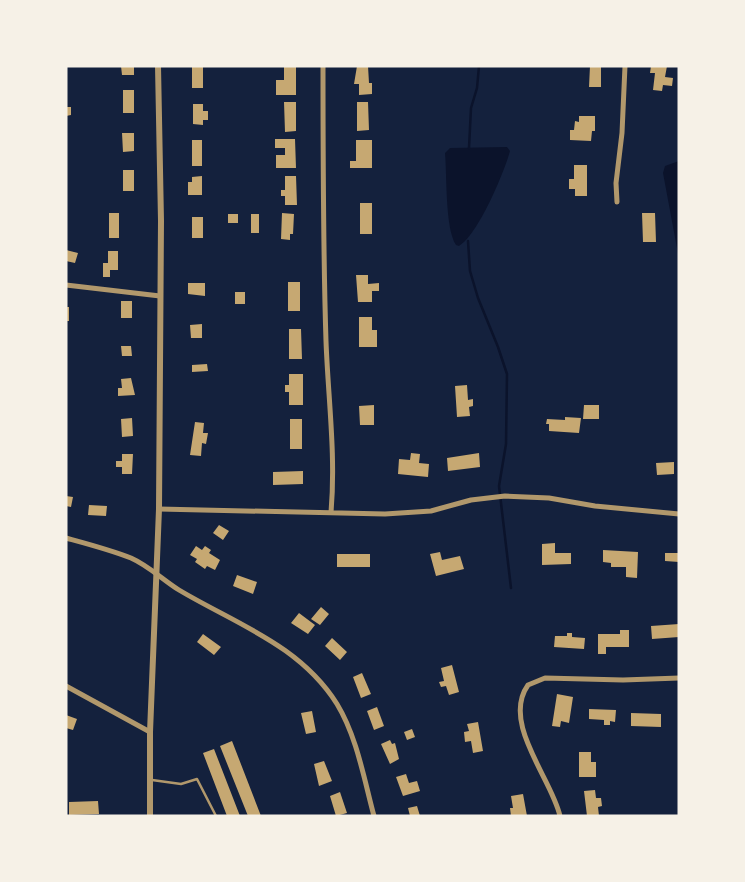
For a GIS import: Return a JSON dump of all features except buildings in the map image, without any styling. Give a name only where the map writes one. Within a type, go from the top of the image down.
[{"type":"street","points":[[150,816],[152,780],[150,732],[155,574],[160,509],[158,66]]},
{"type":"street","points":[[323,66],[322,181],[326,342],[331,413],[331,512]]},
{"type":"street","points":[[617,202],[616,183],[622,133],[625,66]]},
{"type":"street","points":[[66,285],[160,296]]},
{"type":"street","points":[[160,509],[385,514],[431,511],[471,500],[505,496],[548,498],[595,506],[679,514]]},
{"type":"street","points":[[66,538],[133,559],[179,590],[262,634],[290,652],[314,676],[337,704],[350,730],[374,816]]},
{"type":"street","points":[[560,816],[557,804],[540,773],[522,722],[520,702],[524,690],[533,681],[546,678],[623,680],[679,678]]},
{"type":"street","points":[[66,686],[150,732]]},
{"type":"lane","points":[[152,780],[180,784],[197,779],[216,816]]},
{"type":"water","points":[[507,147],[510,151],[507,161],[482,217],[466,240],[459,246],[456,245],[452,237],[448,214],[445,153],[450,148]]},
{"type":"water","points":[[679,161],[679,259],[663,173],[665,166]]},
{"type":"waterway","points":[[469,148],[471,108],[477,88],[479,66]]},
{"type":"waterway","points":[[468,241],[470,271],[478,298],[507,374],[506,444],[499,486],[511,588]]}]
